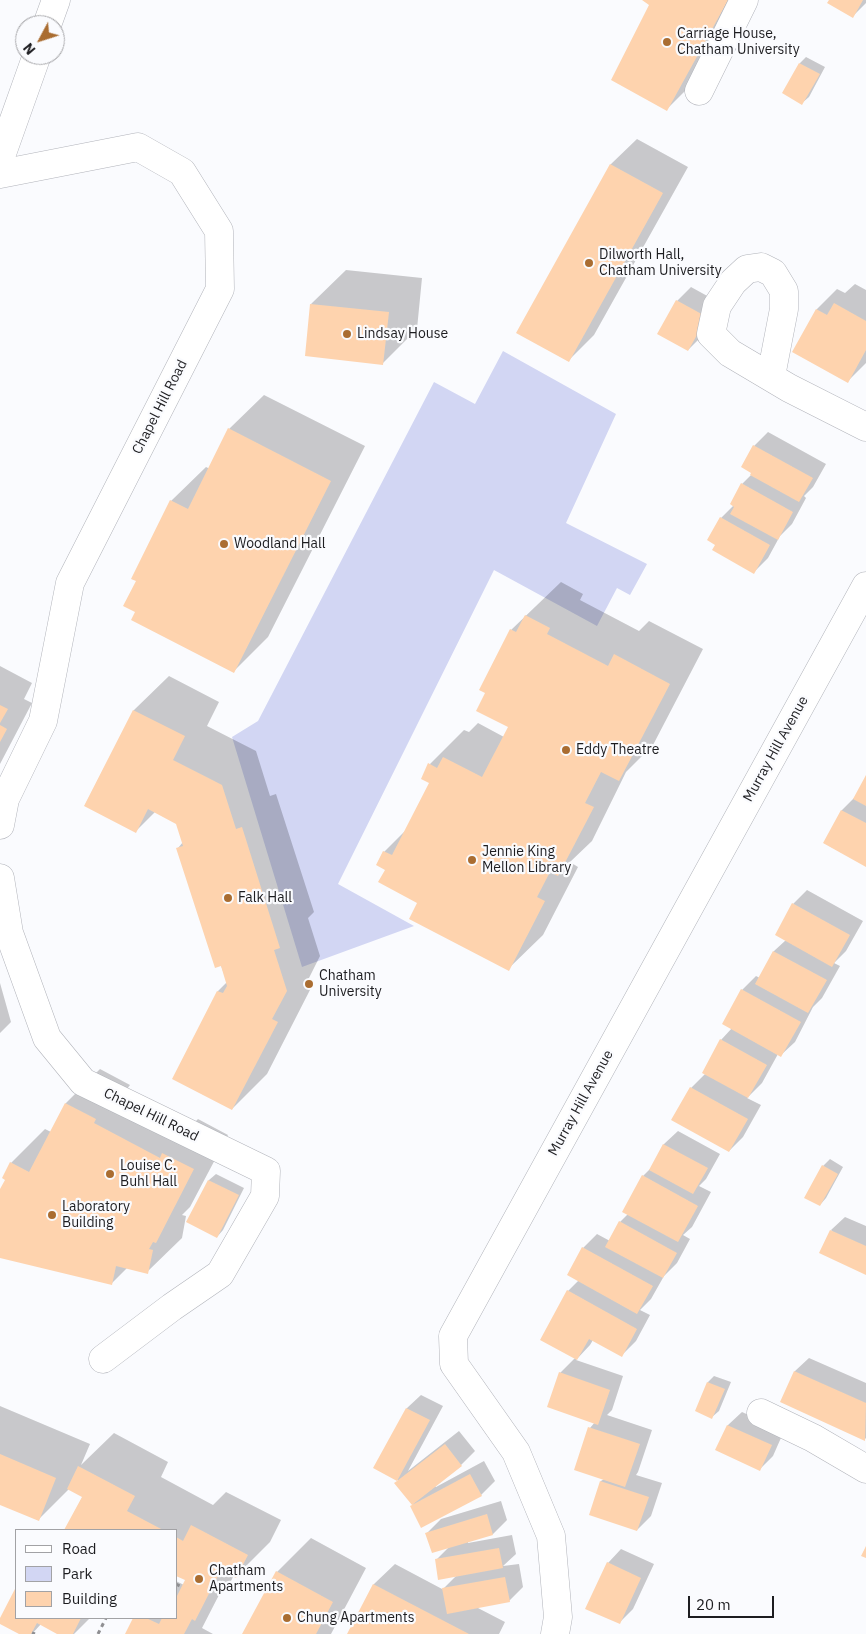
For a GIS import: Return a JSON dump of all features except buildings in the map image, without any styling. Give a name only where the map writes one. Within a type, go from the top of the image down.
[{"type":"street","points":[[51,15],[56,0]]},
{"type":"street","points":[[699,91],[744,0]]},
{"type":"street","points":[[0,158],[33,65]]},
{"type":"street","name":"Chapel Hill Road","points":[[0,174],[138,147],[182,172],[219,231],[220,289],[70,583],[43,721],[5,799],[0,825]]},
{"type":"street","points":[[771,376],[866,427]]},
{"type":"street","name":"Murray Hill Avenue","points":[[555,1634],[558,1617],[551,1536],[516,1452],[454,1364],[453,1336],[866,586]]},
{"type":"street","name":"Chapel Hill Road","points":[[0,878],[9,933],[47,1038],[83,1082],[266,1171],[265,1196],[220,1274],[172,1307],[103,1359]]},
{"type":"street","points":[[761,1413],[813,1438],[866,1469]]},
{"type":"path","points":[[178,1585],[182,1587]]},
{"type":"path","points":[[98,1634],[106,1619]]},
{"type":"green space","points":[[503,351],[616,414],[566,523],[647,564],[630,595],[617,588],[597,626],[494,570],[338,884],[414,926],[302,967],[232,737],[258,721],[434,382],[475,404]]},
{"type":"place","name":"Carriage House, Chatham University","points":[[667,42]]},
{"type":"place","name":"Dilworth Hall, Chatham University","points":[[589,263]]},
{"type":"place","name":"Lindsay House","points":[[347,334]]},
{"type":"place","name":"Woodland Hall","points":[[224,544]]},
{"type":"place","name":"Eddy Theatre","points":[[566,750]]},
{"type":"place","name":"Jennie King Mellon Library","points":[[472,860]]},
{"type":"place","name":"Falk Hall","points":[[228,898]]},
{"type":"place","name":"Chatham University","points":[[309,984]]},
{"type":"place","name":"Louise C. Buhl Hall","points":[[110,1174]]},
{"type":"place","name":"Laboratory Building","points":[[52,1215]]},
{"type":"place","name":"Chatham Apartments","points":[[199,1579]]},
{"type":"place","name":"Chung Apartments","points":[[287,1618]]}]
